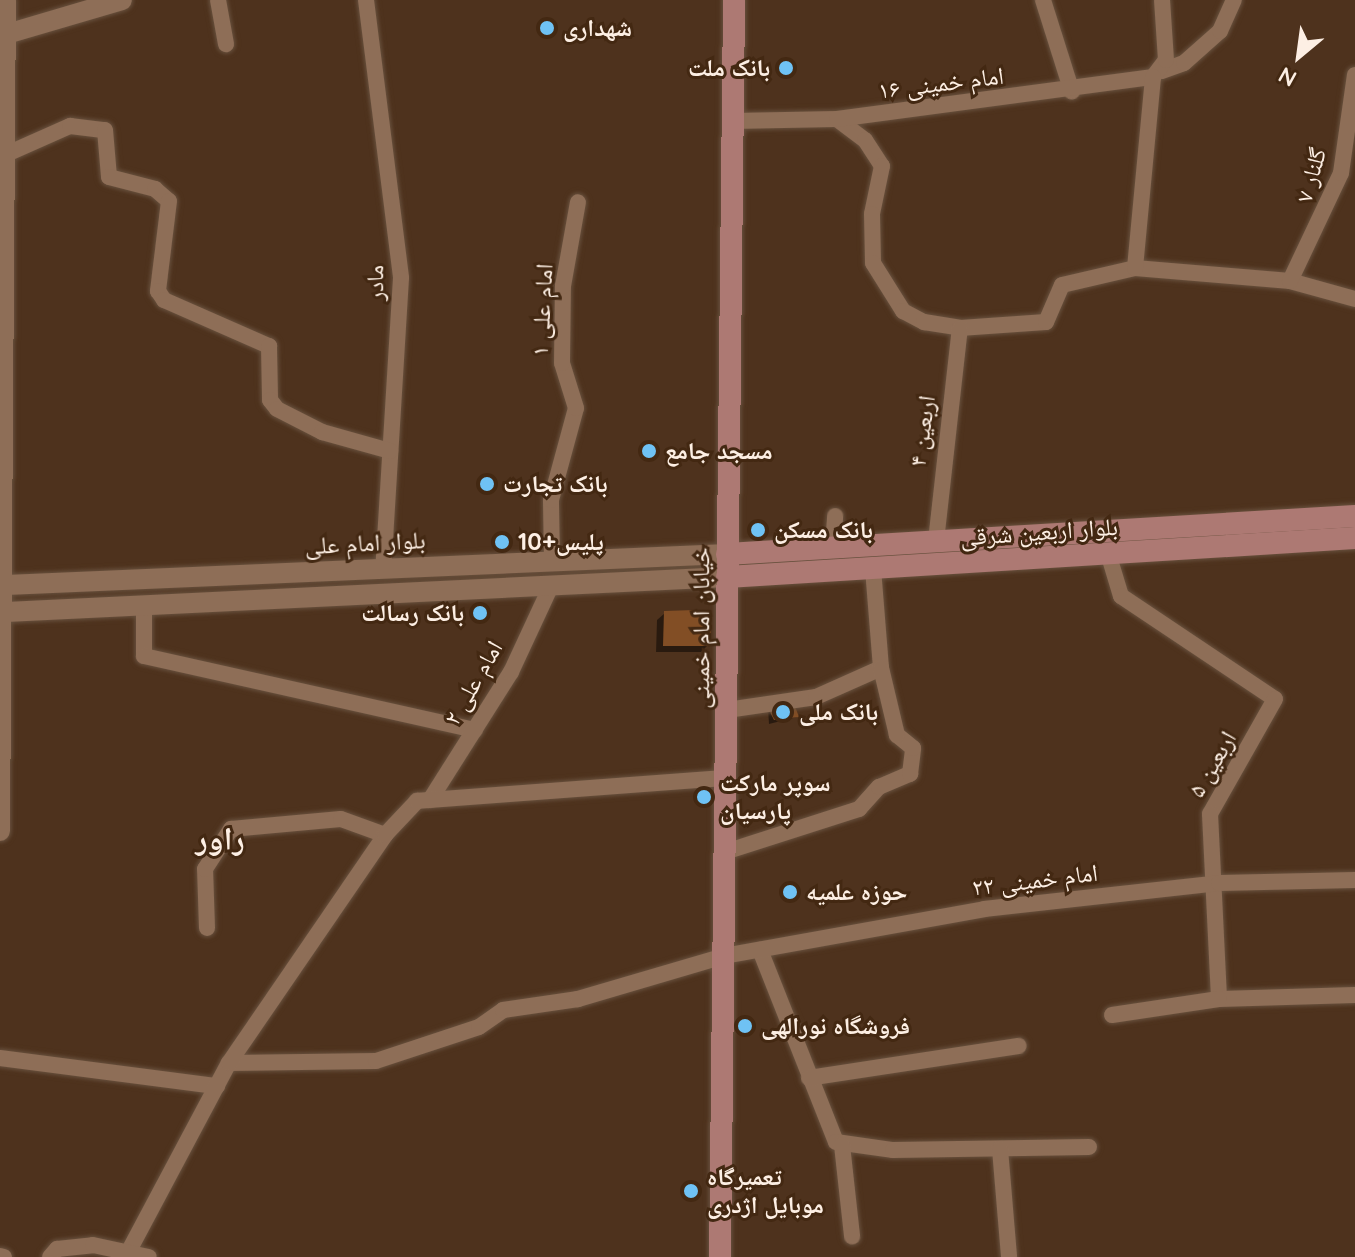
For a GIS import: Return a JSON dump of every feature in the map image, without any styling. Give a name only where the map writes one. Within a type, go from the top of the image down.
[{"type":"main road","name":"خیابان امام خمینی","points":[[720,1257],[734,0]]},
{"type":"main road","name":"بلوار اربعین شرقی","points":[[727,554],[1355,516]]},
{"type":"main road","name":"بلوار اربعین شرقی","points":[[727,577],[1355,538]]},
{"type":"street","points":[[0,831],[4,602],[2,156],[6,0]]},
{"type":"street","points":[[3,35],[122,0]]},
{"type":"street","points":[[218,0],[226,44]]},
{"type":"street","name":"مادر","points":[[366,0],[401,278],[383,569]]},
{"type":"street","points":[[1043,0],[1072,92]]},
{"type":"street","points":[[1135,268],[1158,74],[1162,0]]},
{"type":"street","points":[[1158,74],[1184,63],[1235,6]]},
{"type":"street","name":"امام خمینی ۱۶","points":[[732,121],[837,119],[1072,92],[1158,74]]},
{"type":"street","name":"گلنار ۷","points":[[1290,281],[1341,173],[1355,75]]},
{"type":"street","points":[[837,119],[865,140],[882,166],[871,241],[886,290],[924,322],[960,328],[1046,322],[1062,285],[1135,268],[1290,281],[1355,299]]},
{"type":"street","points":[[2,156],[70,126],[105,130],[109,177],[155,189],[169,201],[158,291],[164,300],[269,346],[270,400],[277,409],[322,432],[390,451]]},
{"type":"street","name":"امام علی ۱","points":[[552,560],[551,500],[576,408],[562,363],[563,286],[578,202]]},
{"type":"street","name":"اربعین ۴","points":[[936,541],[960,328]]},
{"type":"street","points":[[833,547],[835,516]]},
{"type":"street","name":"اربعین ۵","points":[[1108,553],[1121,596],[1275,699],[1210,814],[1219,883],[1219,999]]},
{"type":"street","name":"بلوار امام علی","points":[[4,602],[383,569],[727,554]]},
{"type":"street","points":[[725,852],[859,809],[915,768],[913,748],[897,735],[881,668],[883,643],[873,568]]},
{"type":"street","points":[[4,602],[144,605],[727,577]]},
{"type":"street","name":"امام علی ۲","points":[[430,800],[475,730],[551,586]]},
{"type":"street","points":[[144,605],[144,656],[475,730]]},
{"type":"street","points":[[727,710],[816,697],[881,668]]},
{"type":"street","points":[[131,1247],[229,1063],[385,835],[417,801],[726,778]]},
{"type":"street","points":[[207,928],[205,869],[231,829],[341,819],[385,835]]},
{"type":"street","name":"امام خمینی ۲۲","points":[[229,1063],[376,1061],[479,1027],[503,1010],[578,999],[724,956],[984,909],[1219,883],[1355,880]]},
{"type":"street","points":[[760,950],[809,1078],[842,1145],[852,1236]]},
{"type":"street","points":[[1112,1015],[1219,999],[1355,995]]},
{"type":"street","points":[[809,1078],[1019,1046]]},
{"type":"street","points":[[0,1058],[217,1086]]},
{"type":"street","points":[[842,1145],[1000,1149],[1089,1147]]},
{"type":"street","points":[[1000,1149],[1009,1257]]},
{"type":"street","points":[[50,1257],[66,1247],[131,1247],[149,1257]]},
{"type":"building","points":[[695,610],[711,628],[710,646],[663,646],[664,611]]},
{"type":"building","name":"بانک ملی","points":[[793,701],[799,717],[774,720],[767,706]]},
{"type":"place","name":"شهداری","points":[[547,28]]},
{"type":"place","name":"بانک ملت","points":[[786,68]]},
{"type":"place","name":"مسجد جامع","points":[[649,451]]},
{"type":"place","name":"بانک تجارت","points":[[487,484]]},
{"type":"place","name":"بانک مسکن","points":[[758,530]]},
{"type":"place","name":"پلیس+10","points":[[502,542]]},
{"type":"place","name":"بانک رسالت","points":[[480,613]]},
{"type":"place","name":"بانک ملی","points":[[783,712]]},
{"type":"place","name":"سوپر مارکت پارسیان","points":[[704,797]]},
{"type":"place","name":"حوزه علمیه","points":[[790,892]]},
{"type":"place","name":"فروشگاه نورالهی","points":[[745,1026]]},
{"type":"place","name":"تعمیرگاه موبایل اژدری","points":[[691,1191]]},
{"type":"district","name":"راور","points":[[220,838]]}]
